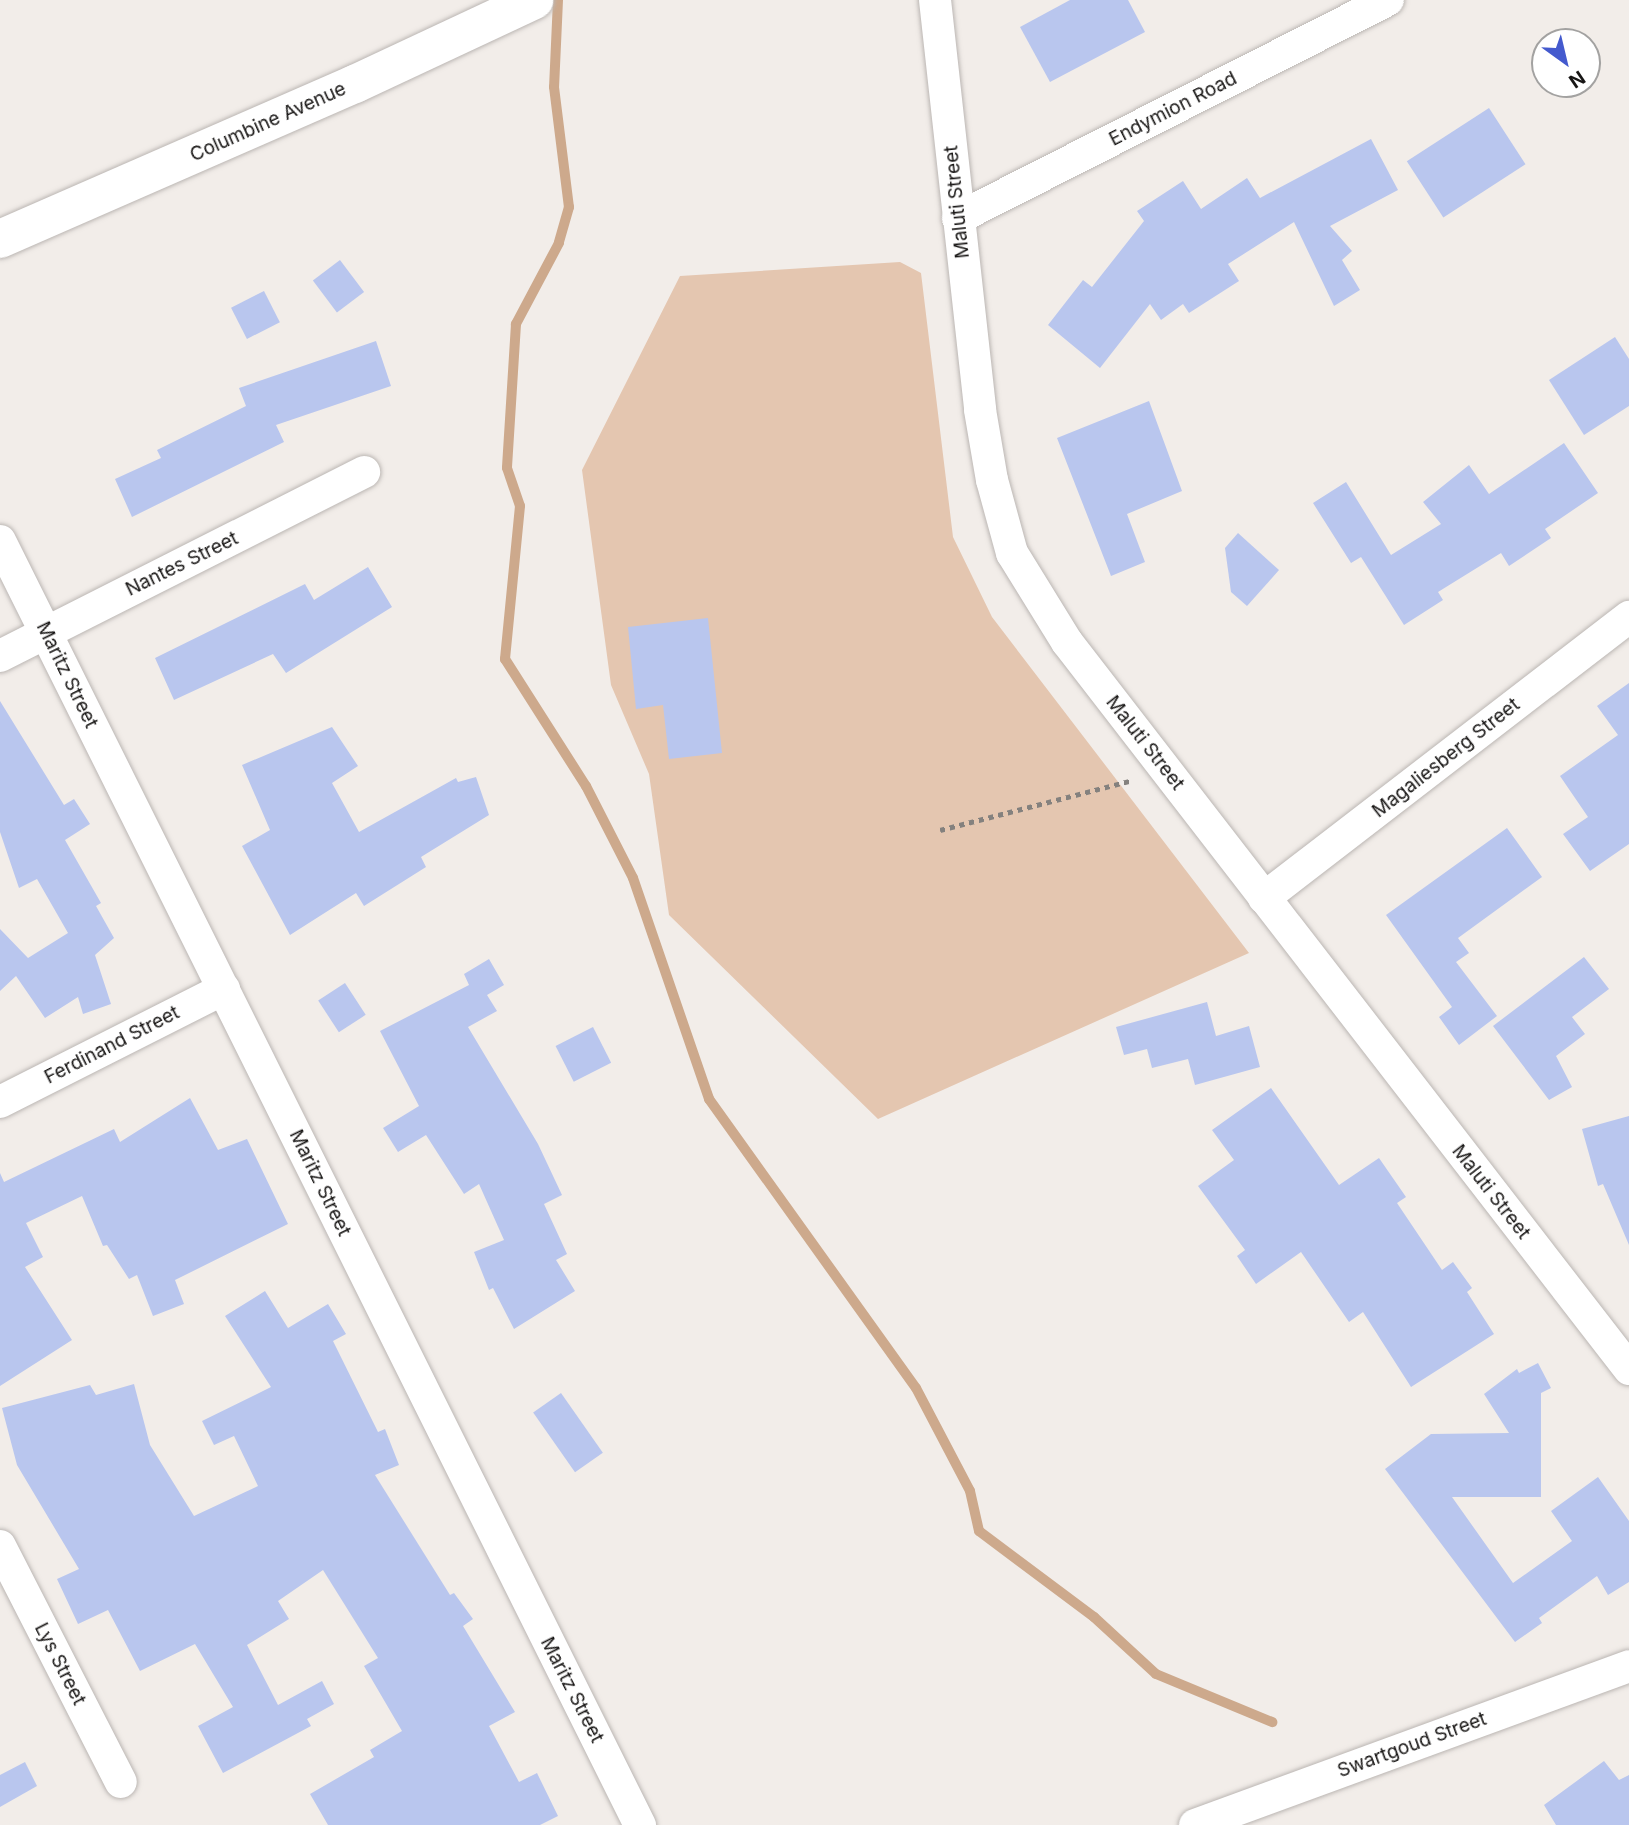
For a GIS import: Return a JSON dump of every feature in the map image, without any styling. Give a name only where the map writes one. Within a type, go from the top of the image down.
[{"type":"main road","name":"Columbine Avenue","points":[[0,239],[355,84],[534,0]]},
{"type":"street","name":"Maluti Street","points":[[935,0],[980,410],[992,480],[1012,553],[1067,642],[1264,898],[1618,1331],[1629,1369]]},
{"type":"street","name":"Endymion Road","points":[[958,218],[1388,0]]},
{"type":"street","name":"Nantes Street","points":[[0,656],[364,472]]},
{"type":"street","name":"Maritz Street","points":[[0,541],[640,1825]]},
{"type":"street","name":"Magaliesberg Street","points":[[1264,898],[1629,617]]},
{"type":"street","name":"Ferdinand Street","points":[[0,1102],[224,989]]},
{"type":"street","name":"Lys Street","points":[[0,1546],[121,1782]]},
{"type":"street","name":"Swartgoud Street","points":[[1195,1825],[1629,1666]]},
{"type":"path","points":[[940,830],[1121,786],[1161,764]]},
{"type":"shaded area","points":[[900,262],[921,273],[953,537],[992,617],[1249,953],[878,1119],[669,915],[649,774],[611,685],[582,470],[680,276]]},
{"type":"building","points":[[1070,0],[1128,0],[1145,32],[1050,82],[1020,27]]},
{"type":"building","points":[[1489,108],[1525,164],[1443,218],[1407,161]]},
{"type":"building","points":[[1371,139],[1398,190],[1330,226],[1352,251],[1342,260],[1360,290],[1334,306],[1294,222],[1228,264],[1239,281],[1189,313],[1183,304],[1161,320],[1150,304],[1100,368],[1048,325],[1083,280],[1092,287],[1144,221],[1137,211],[1183,181],[1201,209],[1247,178],[1260,198]]},
{"type":"building","points":[[340,260],[364,292],[337,312],[313,280]]},
{"type":"building","points":[[264,291],[280,322],[247,339],[231,308]]},
{"type":"building","points":[[1615,337],[1629,359],[1629,406],[1584,435],[1549,380]]},
{"type":"building","points":[[376,341],[391,386],[276,425],[284,442],[132,517],[115,479],[161,458],[157,450],[246,406],[239,388]]},
{"type":"building","points":[[1149,401],[1182,491],[1127,514],[1145,562],[1111,576],[1057,438]]},
{"type":"building","points":[[1564,443],[1598,493],[1545,529],[1551,538],[1509,566],[1501,553],[1438,592],[1443,600],[1404,625],[1361,557],[1351,563],[1313,503],[1346,482],[1391,555],[1441,524],[1423,502],[1469,465],[1489,494]]},
{"type":"building","points":[[1238,533],[1279,570],[1247,606],[1231,592],[1225,548]]},
{"type":"building","points":[[368,567],[392,607],[286,673],[273,654],[174,700],[155,658],[305,584],[314,600]]},
{"type":"building","points":[[708,618],[722,753],[669,759],[663,705],[636,709],[628,627]]},
{"type":"building","points":[[1629,683],[1629,844],[1590,871],[1563,834],[1588,817],[1560,776],[1618,735],[1597,706]]},
{"type":"building","points":[[0,701],[64,805],[74,799],[90,824],[65,840],[101,903],[96,906],[114,938],[95,955],[111,1004],[83,1014],[78,997],[45,1018],[16,976],[0,991],[0,929],[28,958],[68,933],[37,879],[19,888],[0,832]]},
{"type":"building","points":[[332,727],[358,766],[332,783],[359,832],[456,778],[458,782],[476,777],[489,815],[421,857],[426,867],[364,906],[356,893],[290,935],[242,846],[270,830],[242,765]]},
{"type":"building","points":[[1507,828],[1542,877],[1458,938],[1469,953],[1456,962],[1497,1016],[1459,1045],[1439,1017],[1452,1007],[1386,915]]},
{"type":"building","points":[[1584,957],[1609,989],[1572,1017],[1585,1034],[1556,1056],[1572,1087],[1549,1100],[1493,1026]]},
{"type":"building","points":[[489,959],[504,985],[487,995],[497,1011],[468,1027],[538,1144],[562,1195],[544,1204],[567,1254],[556,1260],[575,1291],[514,1329],[493,1288],[489,1290],[474,1252],[504,1240],[479,1184],[464,1194],[426,1135],[398,1152],[383,1128],[419,1106],[380,1031],[469,985],[464,974]]},
{"type":"building","points":[[345,983],[366,1015],[339,1032],[318,1000]]},
{"type":"building","points":[[1207,1002],[1216,1036],[1249,1026],[1260,1067],[1195,1085],[1188,1059],[1152,1068],[1147,1049],[1124,1055],[1116,1027]]},
{"type":"building","points":[[593,1027],[611,1063],[574,1082],[556,1046]]},
{"type":"building","points":[[1271,1088],[1339,1185],[1379,1158],[1406,1197],[1397,1203],[1442,1270],[1453,1262],[1472,1288],[1467,1292],[1494,1334],[1411,1387],[1363,1312],[1349,1322],[1301,1252],[1256,1284],[1237,1256],[1245,1250],[1198,1186],[1234,1160],[1212,1130]]},
{"type":"building","points":[[190,1098],[218,1150],[247,1139],[288,1224],[175,1280],[184,1304],[153,1316],[137,1275],[129,1279],[107,1245],[103,1246],[82,1196],[26,1223],[43,1257],[25,1267],[72,1340],[0,1386],[0,1173],[4,1182],[114,1129],[120,1142]]},
{"type":"building","points":[[1629,1116],[1629,1245],[1603,1184],[1598,1186],[1582,1129]]},
{"type":"building","points":[[265,1291],[288,1328],[328,1304],[346,1334],[333,1341],[378,1432],[385,1429],[399,1465],[375,1475],[450,1595],[454,1593],[473,1619],[463,1626],[515,1712],[489,1726],[519,1782],[537,1773],[558,1816],[540,1825],[328,1825],[310,1794],[374,1757],[370,1750],[402,1731],[364,1666],[378,1658],[323,1570],[278,1601],[289,1619],[247,1645],[278,1705],[322,1681],[334,1704],[307,1719],[311,1726],[223,1773],[198,1726],[233,1707],[195,1644],[140,1671],[108,1610],[78,1624],[57,1579],[79,1569],[17,1465],[2,1408],[90,1385],[96,1395],[134,1384],[150,1445],[194,1516],[258,1486],[234,1436],[214,1445],[202,1421],[271,1387],[225,1316]]},
{"type":"building","points":[[1538,1363],[1551,1388],[1541,1393],[1541,1497],[1452,1497],[1513,1583],[1572,1541],[1551,1511],[1598,1477],[1629,1521],[1629,1582],[1608,1595],[1597,1576],[1539,1618],[1542,1623],[1515,1642],[1385,1469],[1431,1434],[1509,1433],[1484,1394],[1517,1369],[1519,1373]]},
{"type":"building","points":[[561,1393],[603,1453],[575,1472],[533,1413]]},
{"type":"building","points":[[1604,1761],[1619,1780],[1629,1775],[1629,1825],[1556,1825],[1544,1805]]},
{"type":"building","points":[[25,1762],[37,1786],[0,1807],[0,1775]]},
{"type":"waterway","points":[[558,0],[554,87],[569,207],[559,243],[516,324],[507,468],[520,506],[505,659],[586,786],[633,878],[709,1099],[916,1388],[970,1491],[979,1531],[1094,1617],[1156,1674],[1272,1722]]}]
